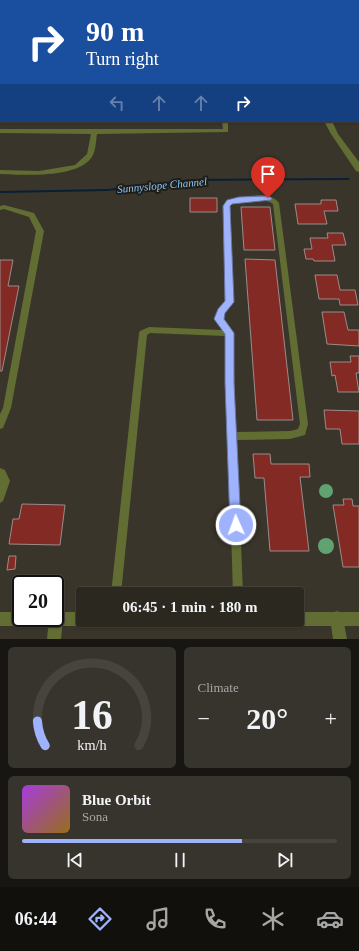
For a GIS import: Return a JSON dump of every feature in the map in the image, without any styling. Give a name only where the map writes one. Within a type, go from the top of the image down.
[{"type":"street","points":[[328,122],[336,138],[352,156],[359,169]]},
{"type":"street","points":[[337,618],[340,639]]},
{"type":"street","points":[[0,619],[12,619]]},
{"type":"street","points":[[64,619],[76,619]]},
{"type":"street","points":[[304,619],[359,619]]},
{"type":"street","points":[[54,639],[55,627]]},
{"type":"lane","points":[[0,131],[226,131],[225,122]]},
{"type":"lane","points":[[0,172],[39,173],[76,167],[90,155],[94,132]]},
{"type":"lane","points":[[232,436],[290,436],[302,432],[304,424],[276,203],[273,199],[239,199],[230,202],[226,206],[230,302],[221,312],[219,319],[229,333],[232,436],[238,587]]},
{"type":"lane","points":[[0,208],[4,207],[32,215],[40,231],[8,408],[0,425]]},
{"type":"lane","points":[[117,587],[143,333],[150,330],[229,333]]},
{"type":"lane","points":[[0,472],[2,473],[5,481],[0,498]]},
{"type":"building","points":[[190,198],[217,198],[217,212],[190,212]]},
{"type":"building","points":[[321,200],[336,200],[338,211],[324,211],[327,224],[298,224],[295,204],[321,204]]},
{"type":"building","points":[[241,207],[270,207],[275,250],[244,250]]},
{"type":"building","points":[[327,233],[343,233],[346,245],[332,245],[335,261],[314,261],[313,259],[306,259],[304,249],[312,249],[310,238],[328,238]]},
{"type":"building","points":[[245,259],[275,260],[293,420],[257,420]]},
{"type":"building","points":[[0,260],[13,260],[8,286],[19,286],[2,371],[0,371]]},
{"type":"building","points":[[315,275],[337,275],[340,290],[355,290],[358,305],[340,305],[339,299],[319,299]]},
{"type":"building","points":[[322,312],[344,312],[348,330],[359,330],[359,346],[327,344]]},
{"type":"building","points":[[350,356],[359,356],[359,373],[356,373],[359,392],[338,392],[335,375],[332,376],[330,362],[351,362]]},
{"type":"building","points":[[324,410],[359,411],[359,444],[342,444],[340,429],[326,429]]},
{"type":"building","points":[[253,454],[270,454],[271,464],[309,464],[310,477],[300,477],[309,551],[270,551],[264,478],[255,478]]},
{"type":"building","points":[[343,499],[352,499],[353,506],[359,506],[359,567],[343,567],[333,505],[344,505]]},
{"type":"building","points":[[22,504],[65,505],[60,545],[9,544],[13,519],[19,519]]},
{"type":"building","points":[[9,556],[16,556],[15,569],[7,570]]},
{"type":"waterway","name":"Sunnyslope Channel","points":[[0,192],[108,190],[192,180],[348,179]]},
{"type":"route","points":[[236,525],[229,333],[219,319],[221,312],[230,302],[226,206],[230,202],[239,199],[268,198]]}]
